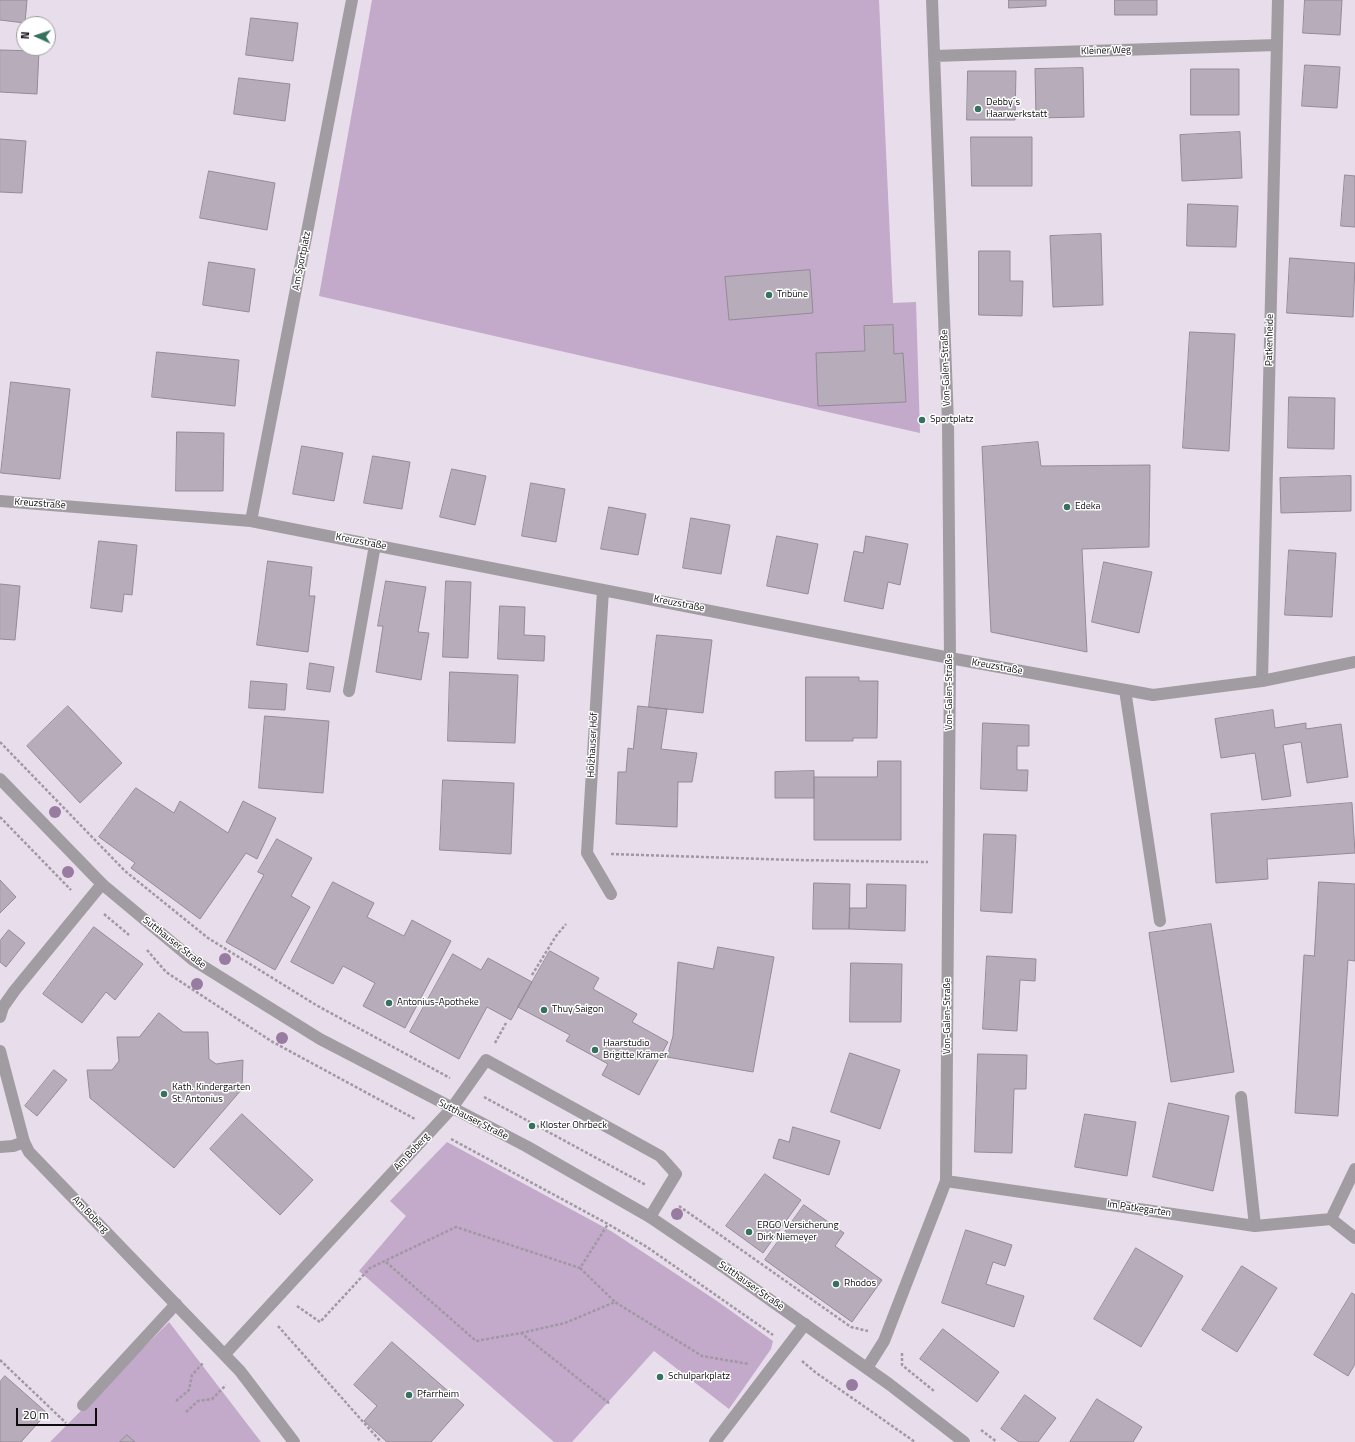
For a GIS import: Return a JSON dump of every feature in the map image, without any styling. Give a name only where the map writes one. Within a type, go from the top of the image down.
[{"type":"street","name":"Am Sportplatz","points":[[251,521],[352,0]]},
{"type":"street","name":"Von-Galen-Straße","points":[[867,1368],[884,1341],[946,1181],[950,658],[948,422],[932,0]]},
{"type":"street","name":"Patkenheide","points":[[1262,681],[1278,0]]},
{"type":"street","name":"Kleiner Weg","points":[[934,56],[1277,45]]},
{"type":"street","name":"Kreuzstraße","points":[[0,501],[251,521],[950,658],[1153,695],[1262,681],[1355,662]]},
{"type":"street","points":[[349,691],[375,545]]},
{"type":"street","name":"Holzhauser Hof","points":[[587,853],[603,590]]},
{"type":"street","points":[[1125,690],[1160,921]]},
{"type":"street","name":"Sutthauser Straße","points":[[0,779],[102,884],[193,960],[320,1039],[526,1146],[650,1217],[867,1368],[964,1442]]},
{"type":"street","points":[[587,853],[612,894]]},
{"type":"street","points":[[0,1017],[3,1007],[15,990],[102,884]]},
{"type":"street","name":"Am Boberg","points":[[0,1051],[24,1142],[29,1152],[225,1354],[240,1371],[294,1442]]},
{"type":"street","name":"Am Boberg","points":[[225,1354],[434,1129],[452,1108],[486,1060],[660,1156],[676,1174],[663,1196]]},
{"type":"street","points":[[1241,1097],[1255,1226]]},
{"type":"street","points":[[0,1147],[13,1146],[24,1142]]},
{"type":"street","points":[[1355,1169],[1331,1219],[1355,1238]]},
{"type":"street","name":"Im Patkegarten","points":[[946,1181],[1255,1226],[1331,1219]]},
{"type":"street","points":[[650,1217],[663,1196]]},
{"type":"street","points":[[82,1405],[176,1304]]},
{"type":"street","points":[[715,1442],[773,1368],[805,1324]]},
{"type":"path","points":[[0,742],[125,871],[208,938],[316,1005],[663,1196],[851,1327],[870,1331]]},
{"type":"path","points":[[587,853],[795,860],[949,863]]},
{"type":"path","points":[[532,975],[556,936],[566,924]]},
{"type":"path","points":[[434,1129],[608,1224],[647,1247],[773,1334],[787,1349],[815,1372],[915,1442]]},
{"type":"path","points":[[580,1268],[608,1224]]},
{"type":"path","points":[[280,1294],[320,1322],[370,1268],[386,1262],[456,1227],[580,1268],[615,1302],[702,1356],[773,1368]]},
{"type":"path","points":[[386,1262],[476,1341],[565,1324],[615,1302]]},
{"type":"path","points":[[265,1311],[381,1442]]},
{"type":"path","points":[[520,1333],[610,1404]]},
{"type":"path","points":[[0,1360],[66,1423]]},
{"type":"path","points":[[176,1402],[189,1390],[192,1375],[201,1365]]},
{"type":"path","points":[[186,1412],[198,1401],[212,1399],[225,1386]]},
{"type":"shaded area","points":[[372,0],[879,0],[893,303],[916,302],[920,433],[319,296]]},
{"type":"shaded area","points":[[447,1142],[611,1231],[717,1301],[773,1341],[771,1349],[729,1409],[654,1351],[572,1442],[554,1442],[359,1271],[406,1216],[390,1201]]},
{"type":"shaded area","points":[[169,1322],[261,1442],[50,1442]]},
{"type":"building","points":[[0,0],[27,0],[26,16],[16,16],[16,22],[0,20]]},
{"type":"building","points":[[1009,0],[1046,0],[1046,6],[1009,8]]},
{"type":"building","points":[[1115,0],[1157,0],[1157,15],[1115,15]]},
{"type":"building","points":[[1305,0],[1342,0],[1340,35],[1303,33]]},
{"type":"building","points":[[251,18],[298,23],[293,61],[246,55]]},
{"type":"building","points":[[0,50],[16,50],[16,56],[39,56],[37,94],[0,92]]},
{"type":"building","points":[[1305,65],[1340,67],[1337,108],[1302,106]]},
{"type":"building","points":[[1083,68],[1084,117],[1036,118],[1035,69]]},
{"type":"building","points":[[1191,69],[1239,69],[1239,115],[1191,115]]},
{"type":"building","points":[[968,71],[1016,71],[1015,120],[967,120]]},
{"type":"building","points":[[239,78],[290,84],[285,121],[234,114]]},
{"type":"building","points":[[1240,132],[1242,178],[1182,181],[1180,135]]},
{"type":"building","points":[[971,137],[1032,137],[1032,186],[972,186]]},
{"type":"building","points":[[0,139],[26,141],[22,193],[0,192]]},
{"type":"building","points":[[209,171],[275,183],[267,230],[200,218]]},
{"type":"building","points":[[1345,175],[1355,176],[1355,227],[1341,226]]},
{"type":"building","points":[[1188,204],[1238,206],[1236,247],[1187,246]]},
{"type":"building","points":[[1101,234],[1103,305],[1053,307],[1050,236]]},
{"type":"building","points":[[979,251],[1010,251],[1010,281],[1023,281],[1022,316],[979,315]]},
{"type":"building","points":[[1290,258],[1355,263],[1353,317],[1287,313]]},
{"type":"building","points":[[209,262],[255,269],[249,312],[203,305]]},
{"type":"building","name":"Tribüne","points":[[810,270],[813,313],[729,320],[725,277]]},
{"type":"building","points":[[893,325],[894,354],[903,353],[906,402],[818,406],[816,353],[865,351],[864,326]]},
{"type":"building","points":[[1190,332],[1235,334],[1229,451],[1183,448]]},
{"type":"building","points":[[157,352],[239,360],[235,406],[152,397]]},
{"type":"building","points":[[11,382],[70,389],[60,479],[1,473]]},
{"type":"building","points":[[1289,397],[1335,398],[1334,449],[1288,448]]},
{"type":"building","points":[[177,432],[224,433],[223,491],[176,491]]},
{"type":"building","name":"Edeka","points":[[1038,442],[1041,466],[1150,465],[1149,547],[1082,549],[1087,652],[991,632],[982,447]]},
{"type":"building","points":[[302,446],[343,453],[334,501],[293,494]]},
{"type":"building","points":[[373,456],[410,462],[402,509],[364,503]]},
{"type":"building","points":[[452,469],[486,476],[475,525],[440,517]]},
{"type":"building","points":[[1351,476],[1351,511],[1281,513],[1280,478]]},
{"type":"building","points":[[531,483],[565,489],[556,542],[522,536]]},
{"type":"building","points":[[609,507],[646,514],[638,555],[601,549]]},
{"type":"building","points":[[691,518],[730,525],[721,574],[683,568]]},
{"type":"building","points":[[777,536],[818,544],[808,594],[767,586]]},
{"type":"building","points":[[866,536],[908,544],[900,585],[888,582],[883,609],[844,601],[854,551],[863,553]]},
{"type":"building","points":[[99,541],[137,545],[132,595],[124,594],[122,612],[91,608]]},
{"type":"building","points":[[1289,550],[1336,553],[1332,617],[1285,615]]},
{"type":"building","points":[[268,561],[312,567],[309,596],[315,596],[308,652],[257,645]]},
{"type":"building","points":[[1104,562],[1152,572],[1139,633],[1092,622]]},
{"type":"building","points":[[386,581],[426,587],[418,632],[429,633],[421,680],[376,672],[383,626],[378,626]]},
{"type":"building","points":[[446,581],[471,582],[468,658],[443,657]]},
{"type":"building","points":[[0,584],[20,586],[15,640],[0,639]]},
{"type":"building","points":[[500,606],[525,607],[524,635],[545,636],[544,661],[498,659]]},
{"type":"building","points":[[657,635],[712,640],[703,713],[649,707]]},
{"type":"building","points":[[310,663],[334,667],[330,692],[307,689]]},
{"type":"building","points":[[450,672],[518,675],[515,743],[448,741]]},
{"type":"building","points":[[806,677],[859,677],[859,681],[878,681],[877,738],[853,738],[853,741],[806,741]]},
{"type":"building","points":[[251,681],[287,684],[285,710],[249,708]]},
{"type":"building","points":[[68,706],[122,763],[80,803],[27,746]]},
{"type":"building","points":[[638,706],[667,709],[661,749],[697,753],[692,782],[678,782],[677,827],[616,824],[618,772],[626,772],[628,748],[633,749]]},
{"type":"building","points":[[1273,710],[1275,728],[1306,723],[1306,729],[1341,724],[1348,777],[1307,783],[1301,742],[1283,745],[1291,796],[1262,800],[1255,753],[1221,758],[1215,719]]},
{"type":"building","points":[[265,716],[329,721],[323,793],[259,788]]},
{"type":"building","points":[[983,723],[1029,725],[1029,746],[1017,746],[1017,770],[1028,770],[1027,791],[981,789]]},
{"type":"building","points":[[878,761],[901,761],[901,840],[814,840],[814,777],[877,777]]},
{"type":"building","points":[[814,771],[814,798],[775,798],[775,772]]},
{"type":"building","points":[[443,780],[514,783],[511,854],[440,850]]},
{"type":"building","points":[[136,788],[174,813],[180,801],[228,833],[243,801],[276,818],[257,859],[246,853],[200,919],[131,868],[135,863],[99,837]]},
{"type":"building","points":[[1352,803],[1355,853],[1267,859],[1268,879],[1216,883],[1211,814]]},
{"type":"building","points":[[984,834],[1016,835],[1012,913],[981,911]]},
{"type":"building","points":[[277,839],[312,858],[291,896],[310,907],[275,970],[226,942],[264,875],[258,872]]},
{"type":"building","points":[[0,880],[16,897],[0,913]]},
{"type":"building","points":[[333,882],[374,903],[367,917],[404,936],[412,920],[451,941],[405,1028],[363,1006],[375,983],[343,966],[333,984],[291,962]]},
{"type":"building","points":[[1319,882],[1355,884],[1355,961],[1348,960],[1338,1116],[1295,1113],[1304,955],[1314,956]]},
{"type":"building","points":[[814,883],[850,884],[849,929],[813,929]]},
{"type":"building","points":[[867,884],[906,885],[905,931],[849,929],[850,908],[866,908]]},
{"type":"building","points":[[1211,924],[1234,1072],[1171,1082],[1149,933]]},
{"type":"building","points":[[94,927],[143,964],[115,1000],[106,992],[82,1023],[43,994]]},
{"type":"building","points":[[9,930],[25,943],[6,967],[0,962],[0,941]]},
{"type":"building","points":[[718,947],[774,957],[753,1072],[667,1057],[673,1036],[678,962],[713,969]]},
{"type":"building","points":[[550,951],[599,978],[593,989],[637,1014],[632,1022],[668,1042],[639,1095],[602,1075],[608,1064],[566,1041],[570,1035],[518,1007]]},
{"type":"building","points":[[453,954],[481,970],[488,958],[532,982],[511,1020],[487,1007],[459,1059],[410,1032]]},
{"type":"building","points":[[987,956],[1036,959],[1035,981],[1020,980],[1017,1031],[983,1029]]},
{"type":"building","points":[[851,963],[902,964],[901,1022],[850,1022]]},
{"type":"building","name":"Kath. Kindergarten St. Antonius","points":[[159,1013],[183,1032],[208,1032],[209,1059],[216,1064],[243,1060],[242,1089],[174,1168],[90,1098],[87,1070],[112,1070],[119,1061],[117,1037],[139,1037]]},
{"type":"building","points":[[850,1053],[900,1070],[880,1129],[831,1112]]},
{"type":"building","points":[[978,1054],[1027,1055],[1026,1089],[1014,1089],[1012,1153],[975,1152]]},
{"type":"building","points":[[54,1070],[67,1080],[37,1116],[25,1106]]},
{"type":"building","points":[[1169,1103],[1229,1116],[1213,1191],[1153,1177]]},
{"type":"building","points":[[242,1114],[313,1180],[280,1215],[210,1149]]},
{"type":"building","points":[[1085,1114],[1136,1122],[1127,1176],[1075,1167]]},
{"type":"building","points":[[793,1127],[840,1141],[829,1175],[773,1158],[779,1139],[789,1142]]},
{"type":"building","points":[[765,1174],[801,1200],[763,1253],[726,1226]]},
{"type":"building","points":[[804,1205],[844,1233],[835,1246],[882,1280],[852,1322],[765,1260]]},
{"type":"building","points":[[966,1230],[1012,1245],[1005,1266],[993,1262],[986,1284],[1024,1296],[1014,1327],[942,1303]]},
{"type":"building","points":[[1136,1248],[1183,1276],[1141,1347],[1094,1319]]},
{"type":"building","points":[[1242,1266],[1277,1288],[1237,1352],[1202,1330]]},
{"type":"building","points":[[1352,1293],[1355,1295],[1355,1364],[1348,1376],[1314,1355]]},
{"type":"building","points":[[943,1329],[999,1372],[977,1402],[920,1359]]},
{"type":"building","name":"Pfarrheim","points":[[392,1342],[464,1405],[431,1442],[387,1442],[364,1421],[377,1406],[354,1385]]},
{"type":"building","points":[[5,1376],[47,1413],[21,1442],[0,1442],[0,1382]]},
{"type":"building","points":[[1025,1395],[1056,1418],[1038,1442],[1019,1442],[1001,1429]]},
{"type":"building","points":[[1097,1399],[1142,1427],[1133,1442],[1070,1442]]},
{"type":"building","points":[[127,1435],[135,1442],[120,1442]]},
{"type":"place","name":"Debby´s Haarwerkstatt","points":[[978,109]]},
{"type":"place","name":"Tribüne","points":[[769,295]]},
{"type":"place","name":"Sportplatz","points":[[922,420]]},
{"type":"place","name":"Edeka","points":[[1067,507]]},
{"type":"place","name":"Antonius-Apotheke","points":[[389,1003]]},
{"type":"place","name":"Thuy Saigon","points":[[544,1010]]},
{"type":"place","name":"Haarstudio Brigitte Krämer","points":[[595,1050]]},
{"type":"place","name":"Kath. Kindergarten St. Antonius","points":[[164,1094]]},
{"type":"place","name":"Kloster Ohrbeck","points":[[532,1126]]},
{"type":"place","name":"ERGO Versicherung Dirk Niemeyer","points":[[749,1232]]},
{"type":"place","name":"Rhodos","points":[[836,1284]]},
{"type":"place","name":"Schulparkplatz","points":[[660,1377]]},
{"type":"place","name":"Pfarrheim","points":[[409,1395]]}]
